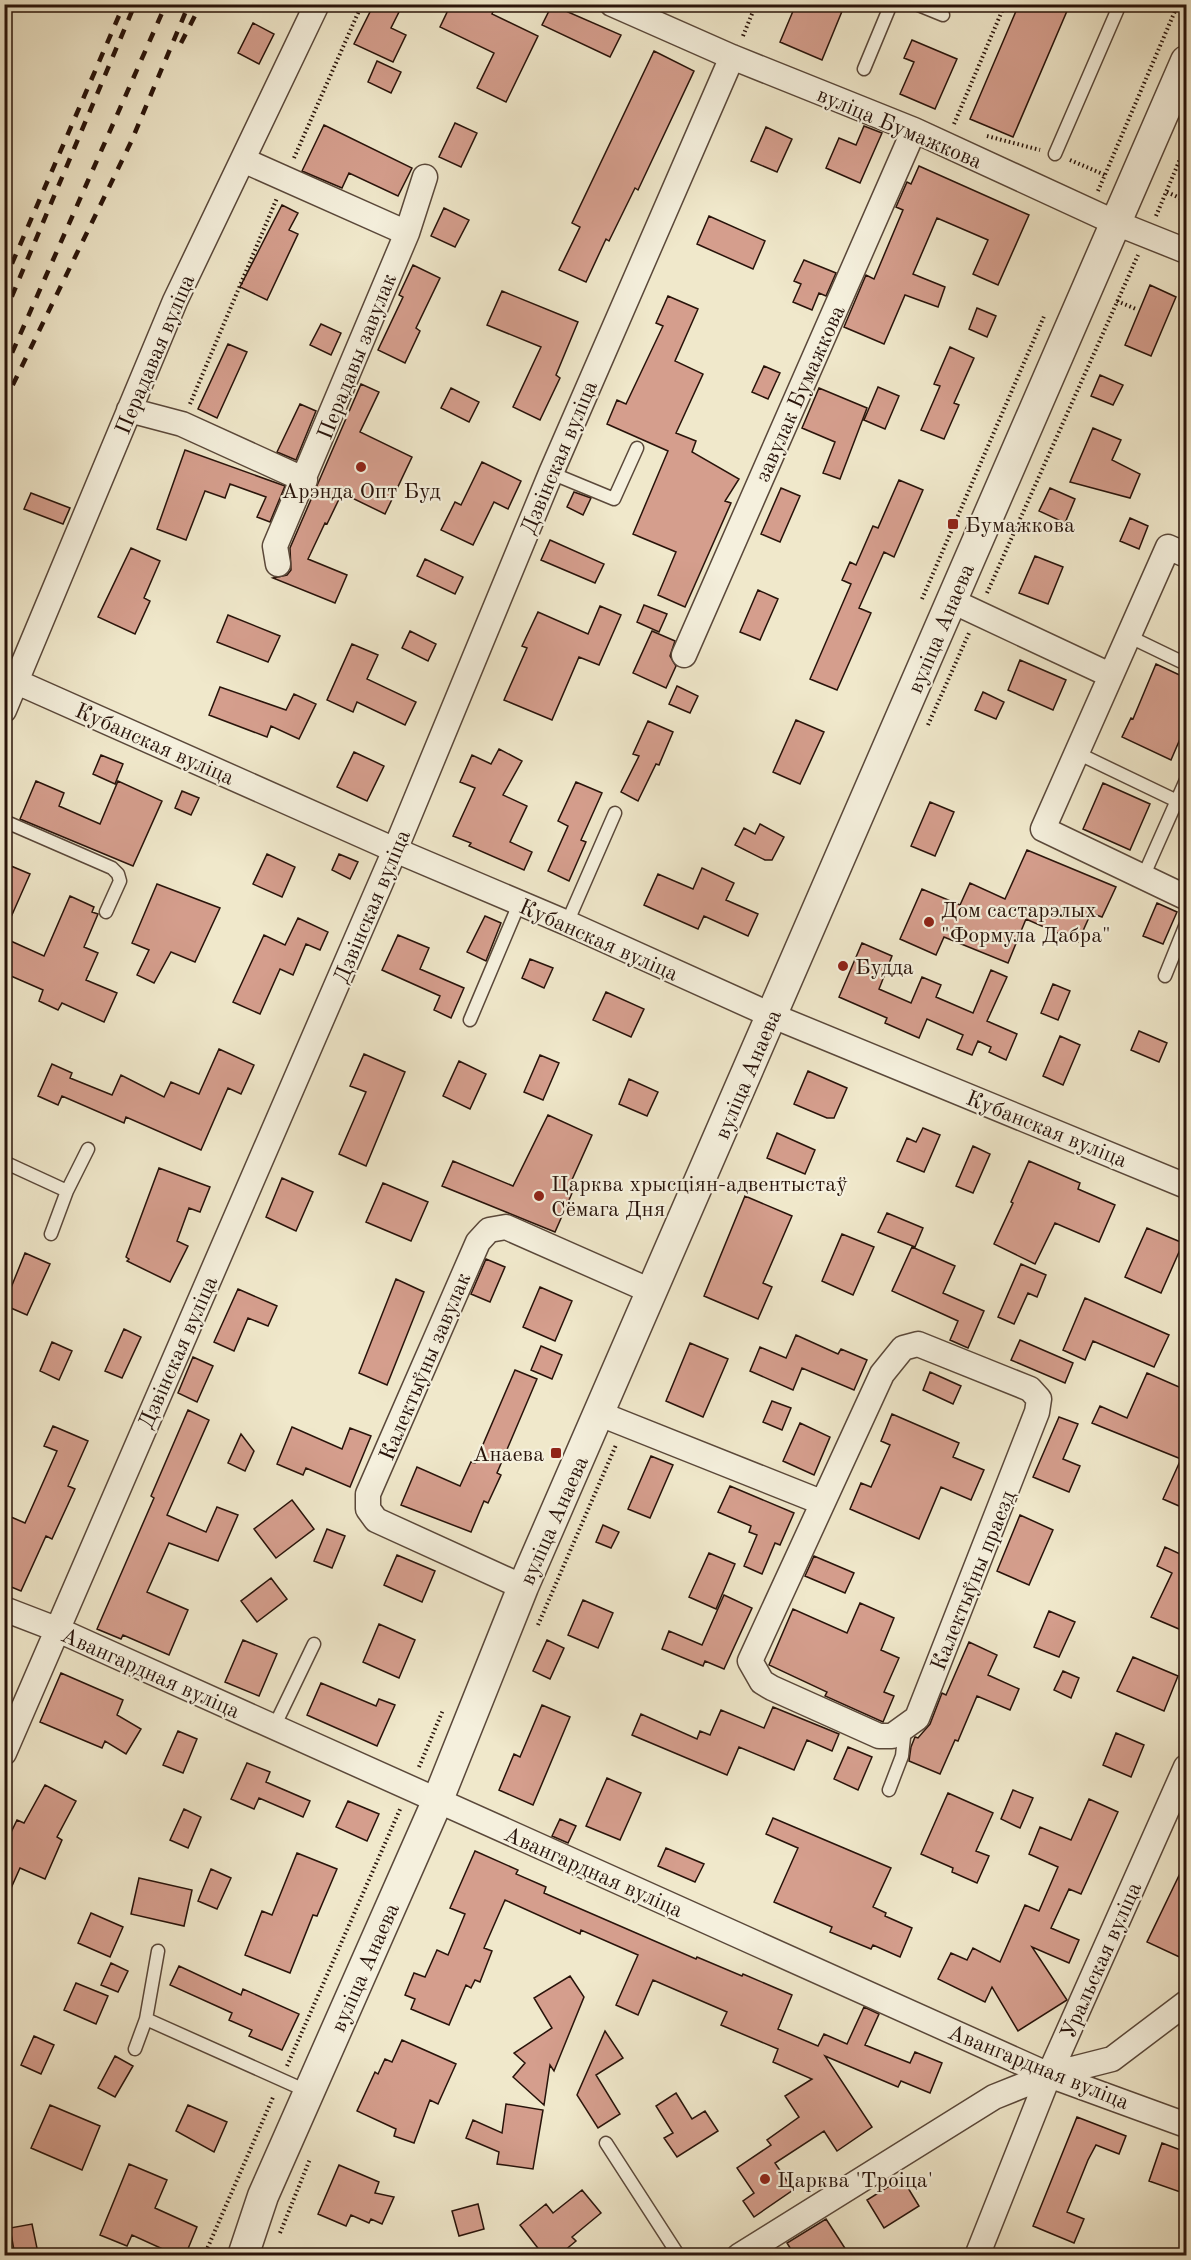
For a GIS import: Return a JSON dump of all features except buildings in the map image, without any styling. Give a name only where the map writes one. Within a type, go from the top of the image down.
[{"type":"street","name":"Перадавая вуліца","points":[[4,710],[175,301],[317,4]]},
{"type":"street","name":"вуліца Бумажкова","points":[[612,4],[732,57],[914,130],[1116,223],[1186,251]]},
{"type":"street","name":"Дзвінская вуліца","points":[[4,1753],[395,850],[550,472],[732,57]]},
{"type":"street","name":"вуліца Анаева","points":[[243,2256],[263,2196],[437,1802],[523,1587],[612,1419],[654,1292],[773,1016],[965,607],[1116,223],[1186,61]]},
{"type":"street","name":"завулак Бумажкова","points":[[684,655],[914,130]]},
{"type":"street","points":[[243,160],[407,233]]},
{"type":"street","name":"Перадавы завулак","points":[[278,564],[275,546],[305,480],[407,233],[425,177]]},
{"type":"street","points":[[129,410],[182,424],[305,480]]},
{"type":"street","points":[[1186,555],[1168,547],[1075,752],[1043,829],[1183,896],[1186,894]]},
{"type":"street","points":[[965,607],[1110,675]]},
{"type":"street","name":"Кубанская вуліца","points":[[17,682],[395,850],[567,923],[773,1016],[1186,1186]]},
{"type":"street","name":"Калектыўны завулак","points":[[523,1587],[376,1520],[368,1509],[368,1494],[478,1242],[489,1230],[506,1227],[654,1292]]},
{"type":"street","name":"Калектыўны праезд","points":[[918,1344],[1030,1389],[1039,1399],[1032,1429],[917,1718],[905,1728],[892,1736],[879,1736],[772,1688],[756,1674],[750,1661],[821,1502],[882,1374],[903,1348],[918,1344]]},
{"type":"street","points":[[612,1419],[821,1502]]},
{"type":"street","name":"Авангардная вуліца","points":[[4,1609],[56,1629],[1049,2075],[1186,2125]]},
{"type":"street","name":"Уральская вуліца","points":[[977,2256],[1049,2075],[1186,1767]]},
{"type":"street","points":[[738,2256],[994,2097],[1049,2075],[1112,2059],[1186,2003]]},
{"type":"lane","points":[[864,69],[891,4]]},
{"type":"lane","points":[[916,4],[943,15]]},
{"type":"lane","points":[[1055,154],[1120,4]]},
{"type":"lane","points":[[550,472],[614,499],[637,448]]},
{"type":"lane","points":[[1128,636],[1186,664]]},
{"type":"lane","points":[[1075,752],[1177,801]]},
{"type":"lane","points":[[1143,877],[1186,780]]},
{"type":"lane","points":[[567,923],[615,813]]},
{"type":"lane","points":[[4,821],[112,868],[118,874],[120,881],[106,912]]},
{"type":"lane","points":[[470,1020],[519,904]]},
{"type":"lane","points":[[1165,976],[1186,924]]},
{"type":"lane","points":[[51,1234],[67,1191],[88,1149]]},
{"type":"lane","points":[[4,1162],[67,1191]]},
{"type":"lane","points":[[274,1727],[314,1644]]},
{"type":"lane","points":[[889,1790],[902,1756],[905,1728]]},
{"type":"lane","points":[[135,2049],[146,2019],[158,1951]]},
{"type":"lane","points":[[146,2019],[309,2092]]},
{"type":"lane","points":[[606,2144],[679,2256]]},
{"type":"path","points":[[182,424],[285,179],[362,4]]},
{"type":"path","points":[[743,36],[756,4]]},
{"type":"path","points":[[963,128],[953,124],[1005,4]]},
{"type":"path","points":[[982,134],[1055,154],[1105,175]]},
{"type":"path","points":[[926,731],[965,607],[1117,301],[1186,146]]},
{"type":"path","points":[[1167,192],[1186,201]]},
{"type":"path","points":[[1117,301],[1136,309]]},
{"type":"path","points":[[537,1628],[612,1419]]},
{"type":"path","points":[[280,2234],[314,2150]]},
{"type":"railway","points":[[4,282],[124,4]]},
{"type":"railway","points":[[4,315],[135,4]]},
{"type":"railway","points":[[4,371],[166,4]]},
{"type":"railway","points":[[4,403],[131,142],[189,4]]},
{"type":"railway","points":[[181,43],[201,4]]},
{"type":"place","name":"Арэнда Опт Буд","points":[[361,467]]},
{"type":"place","name":"Бумажкова","points":[[953,524]]},
{"type":"place","name":"Дом састарэлых \"Формула Дабра\"","points":[[929,922]]},
{"type":"place","name":"Будда","points":[[843,966]]},
{"type":"place","name":"Царква хрысціян-адвентыстаў Сёмага Дня","points":[[539,1196]]},
{"type":"place","name":"Анаева","points":[[556,1453]]},
{"type":"place","name":"Царква 'Троіца'","points":[[765,2179]]}]
